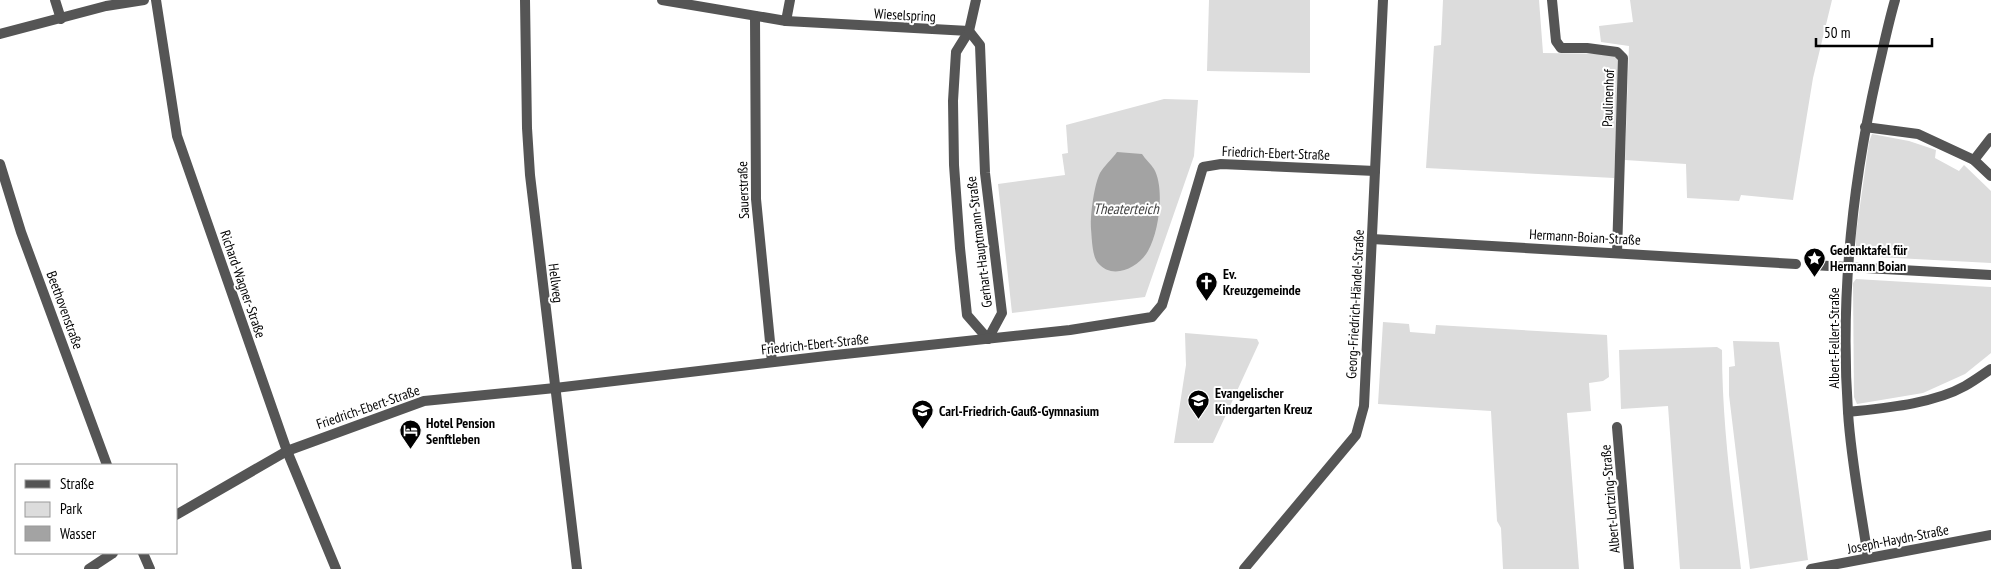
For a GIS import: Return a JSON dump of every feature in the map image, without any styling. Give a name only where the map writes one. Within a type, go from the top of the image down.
[{"type":"street","points":[[55,0],[61,19]]},
{"type":"street","points":[[0,34],[106,6],[144,0]]},
{"type":"street","name":"Richard-Wagner-Straße","points":[[156,0],[177,136],[287,451],[336,569]]},
{"type":"street","name":"Hellweg","points":[[525,0],[528,143],[535,227],[577,569]]},
{"type":"street","name":"Wieselspring","points":[[662,0],[786,21],[969,31]]},
{"type":"street","points":[[786,21],[790,0]]},
{"type":"street","name":"Gerhart-Hauptmann-Straße","points":[[969,31],[980,44],[985,173],[1002,313],[988,339],[967,314],[954,165],[953,101],[956,52],[969,31],[976,0]]},
{"type":"street","name":"Georg-Friedrich-Händel-Straße","points":[[1244,569],[1356,434],[1364,406],[1383,0]]},
{"type":"street","name":"Paulinenhof","points":[[1552,0],[1556,41],[1561,48],[1587,48],[1617,52],[1623,58],[1617,253]]},
{"type":"street","name":"Albert-Fellert-Straße","points":[[1868,558],[1855,477],[1848,412],[1846,338],[1848,267],[1855,193],[1865,127],[1895,0]]},
{"type":"street","name":"Sauerstraße","points":[[755,16],[756,199],[772,362]]},
{"type":"street","points":[[1865,127],[1918,134],[1974,160],[1991,176]]},
{"type":"street","points":[[1974,160],[1991,138]]},
{"type":"street","name":"Beethovenstraße","points":[[0,164],[21,232],[107,464]]},
{"type":"street","name":"Friedrich-Ebert-Straße","points":[[178,515],[287,451],[424,401],[1070,330],[1152,317],[1162,305],[1203,168],[1221,164],[1375,171]]},
{"type":"street","name":"Hermann-Boian-Straße","points":[[1372,238],[1796,264]]},
{"type":"street","points":[[1812,265],[1991,275]]},
{"type":"street","points":[[1848,412],[1906,405],[1939,396],[1964,387],[1991,369]]},
{"type":"street","name":"Albert-Lortzing-Straße","points":[[1617,427],[1629,569]]},
{"type":"street","name":"Joseph-Haydn-Straße","points":[[1811,569],[1991,535]]},
{"type":"street","points":[[90,569],[112,554]]},
{"type":"street","points":[[143,554],[150,569]]},
{"type":"green space","points":[[1209,0],[1310,0],[1310,73],[1207,71]]},
{"type":"green space","points":[[1443,0],[1539,0],[1543,53],[1614,54],[1619,61],[1614,178],[1426,168],[1434,46],[1441,45]]},
{"type":"green space","points":[[1630,0],[1832,0],[1813,78],[1793,200],[1741,195],[1739,201],[1687,198],[1686,164],[1625,160],[1629,46],[1601,42],[1599,26],[1633,22]]},
{"type":"green space","points":[[1164,99],[1198,100],[1194,156],[1145,297],[1012,313],[998,184],[1065,175],[1062,154],[1068,153],[1066,125]]},
{"type":"green space","points":[[1872,134],[1909,141],[1936,150],[1935,158],[1959,171],[1964,165],[1991,191],[1991,263],[1858,256],[1856,234],[1869,142]]},
{"type":"green space","points":[[1856,279],[1991,287],[1991,353],[1965,374],[1923,393],[1857,404],[1854,397],[1853,283]]},
{"type":"green space","points":[[1383,322],[1409,324],[1410,332],[1435,334],[1436,325],[1607,335],[1609,377],[1603,381],[1589,383],[1591,411],[1567,413],[1579,569],[1503,569],[1501,528],[1497,521],[1491,411],[1378,404]]},
{"type":"green space","points":[[1185,333],[1257,339],[1259,343],[1213,443],[1174,443],[1186,365]]},
{"type":"green space","points":[[1733,341],[1779,342],[1808,560],[1750,569],[1729,395],[1729,367],[1735,366]]},
{"type":"green space","points":[[1717,347],[1722,350],[1726,432],[1741,569],[1680,569],[1668,406],[1621,409],[1619,350]]},
{"type":"water","name":"Theaterteich","points":[[1117,152],[1142,154],[1154,169],[1160,198],[1158,222],[1152,243],[1144,257],[1125,270],[1111,271],[1104,268],[1096,260],[1091,223],[1098,178]]},
{"type":"place","name":"Gedenktafel für Hermann Boian","points":[[1814,277]]},
{"type":"place","name":"Ev. Kreuzgemeinde","points":[[1207,301]]},
{"type":"place","name":"Evangelischer Kindergarten Kreuz","points":[[1199,420]]},
{"type":"place","name":"Carl-Friedrich-Gauß-Gymnasium","points":[[923,430]]},
{"type":"place","name":"Hotel Pension Senftleben","points":[[410,450]]}]
